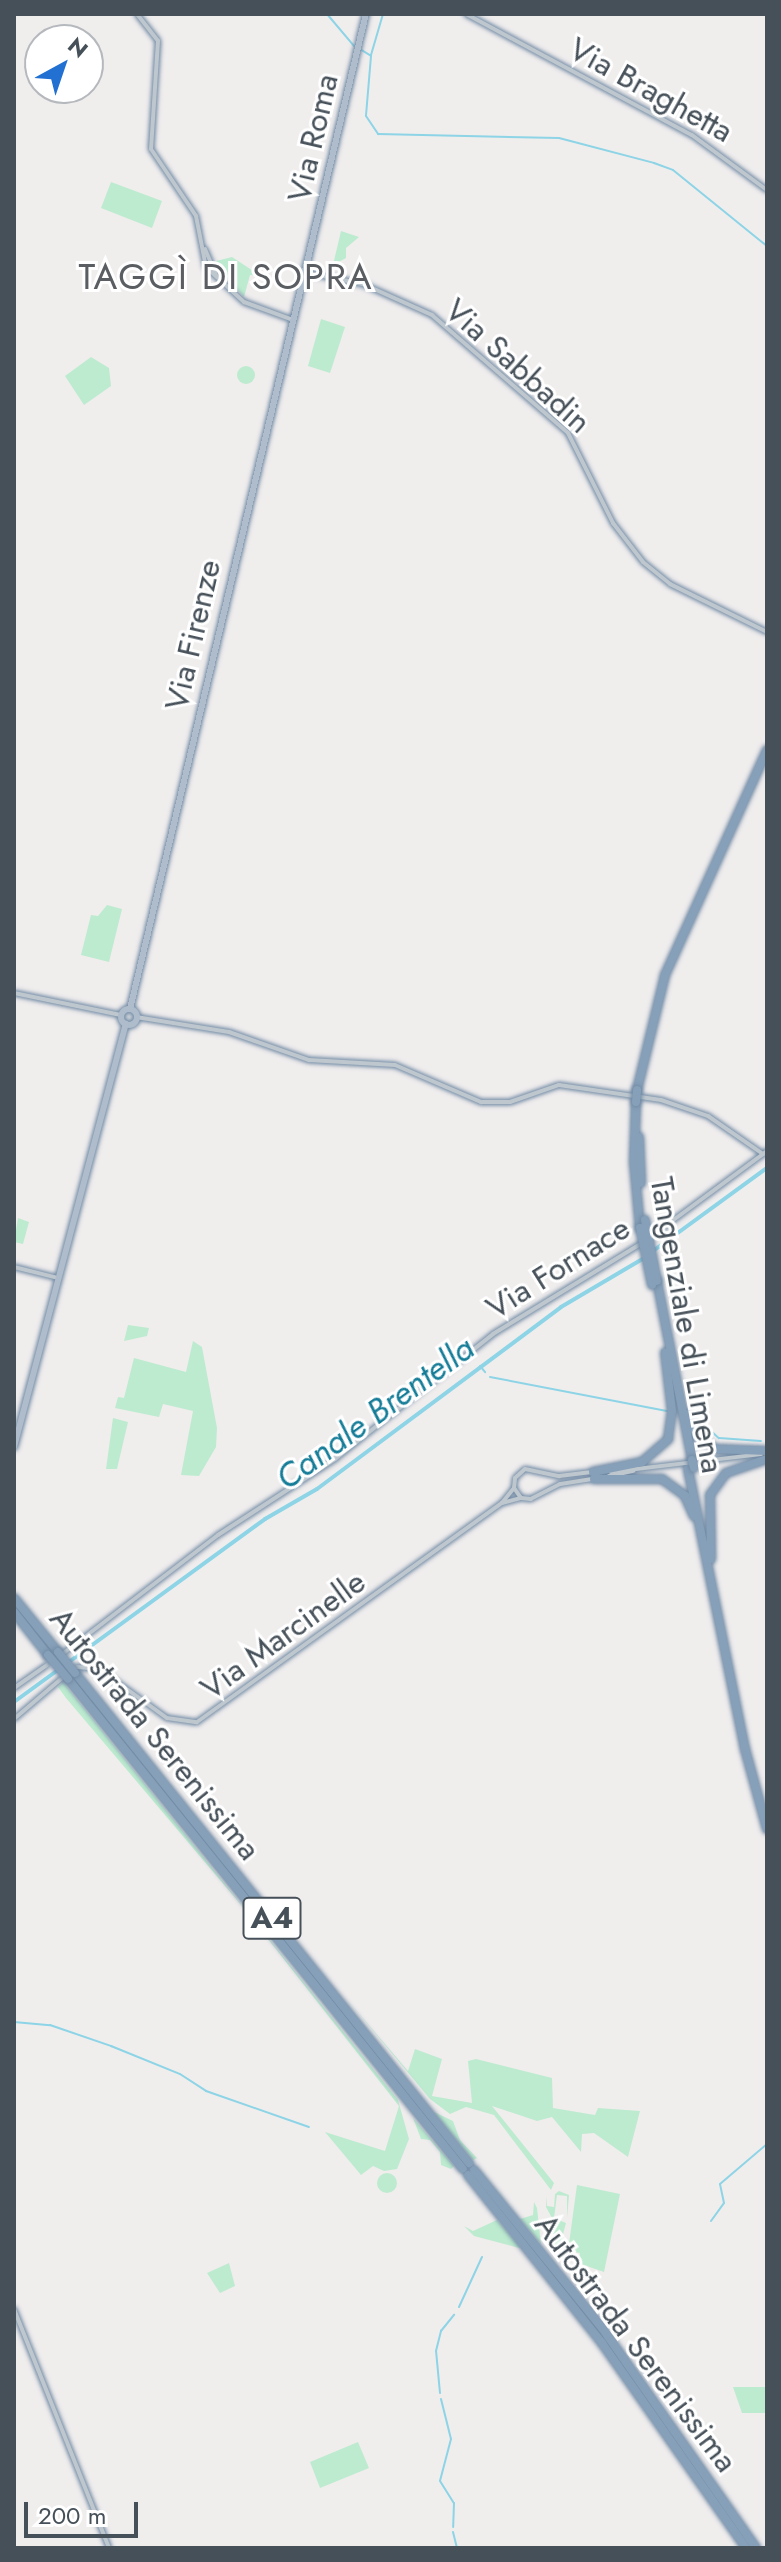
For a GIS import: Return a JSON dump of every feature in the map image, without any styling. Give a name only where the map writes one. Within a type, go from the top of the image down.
[{"type":"highway","name":"Tangenziale di Limena","points":[[767,750],[665,975],[638,1102],[634,1162],[643,1224],[690,1464],[749,1756],[767,1829]]},
{"type":"highway","name":"Tangenziale di Limena","points":[[640,1091],[670,976],[767,761]]},
{"type":"highway","points":[[668,1352],[697,1436],[729,1453],[767,1451]]},
{"type":"highway","points":[[593,1476],[642,1462],[668,1439],[672,1411],[668,1352]]},
{"type":"highway","points":[[711,1560],[710,1495],[726,1473],[767,1459]]},
{"type":"highway","name":"Tangenziale di Limena","points":[[690,1464],[708,1570],[747,1746]]},
{"type":"highway","points":[[593,1476],[645,1477],[676,1487],[692,1510],[708,1570]]},
{"type":"highway","name":"Autostrada Serenissima","points":[[14,1598],[62,1652],[73,1673],[468,2169],[602,2343],[746,2548]]},
{"type":"highway","name":"Autostrada Serenissima","points":[[14,1612],[48,1660],[73,1673]]},
{"type":"highway","name":"Tangenziale di Limena","points":[[749,1756],[767,1813]]},
{"type":"highway","name":"Autostrada Serenissima","points":[[468,2169],[602,2328],[756,2548]]},
{"type":"main road","name":"Via Roma","points":[[308,273],[366,14]]},
{"type":"main road","name":"Via Firenze","points":[[130,1009],[131,989],[293,320],[308,273]]},
{"type":"main road","points":[[14,1447],[126,1024],[136,1017],[130,1009],[121,1015],[126,1024]]},
{"type":"street","points":[[137,14],[158,41],[151,149],[194,213],[206,267],[244,302],[293,320]]},
{"type":"street","name":"Via Braghetta","points":[[466,14],[692,135],[767,190]]},
{"type":"street","name":"Via Sabbadin","points":[[308,273],[363,284],[432,315],[568,433],[613,523],[643,562],[670,584],[767,632]]},
{"type":"street","points":[[14,993],[121,1015]]},
{"type":"street","points":[[136,1017],[229,1032],[309,1060],[388,1064],[481,1102],[515,1101],[559,1085],[661,1100],[708,1116],[765,1152]]},
{"type":"street","name":"Via Fornace","points":[[62,1652],[228,1527],[335,1459],[493,1334],[618,1260],[765,1152]]},
{"type":"street","points":[[14,1267],[58,1278]]},
{"type":"street","points":[[748,1458],[767,1451]]},
{"type":"street","points":[[502,1503],[536,1498],[560,1484],[593,1476],[748,1458],[767,1459]]},
{"type":"street","points":[[502,1503],[514,1488],[515,1478],[525,1469],[559,1476],[593,1476]]},
{"type":"street","points":[[514,1488],[521,1498]]},
{"type":"street","name":"Via Marcinelle","points":[[73,1673],[99,1669],[167,1718],[197,1722],[502,1503]]},
{"type":"street","points":[[14,1688],[48,1660]]},
{"type":"street","points":[[14,1719],[73,1673]]},
{"type":"street","points":[[14,2309],[109,2548]]},
{"type":"green space","points":[[111,182],[162,201],[152,228],[101,208]]},
{"type":"green space","points":[[341,231],[359,237],[346,248],[346,258],[333,265]]},
{"type":"green space","points":[[232,257],[261,276],[250,275],[244,297],[216,266],[216,261]]},
{"type":"green space","points":[[321,319],[345,327],[330,373],[308,366]]},
{"type":"green space","points":[[91,357],[109,368],[111,386],[84,405],[65,376]]},
{"type":"green space","points":[[246,366],[255,375],[246,384],[237,375]]},
{"type":"green space","points":[[107,905],[122,909],[109,962],[81,955],[91,915],[98,916]]},
{"type":"green space","points":[[18,1218],[29,1222],[23,1244],[14,1242]]},
{"type":"green space","points":[[128,1325],[149,1328],[147,1336],[124,1341]]},
{"type":"green space","points":[[193,1341],[202,1347],[217,1428],[216,1447],[199,1476],[181,1475],[193,1411],[163,1404],[159,1417],[115,1408],[118,1397],[124,1398],[134,1358],[186,1372]]},
{"type":"green space","points":[[113,1418],[128,1422],[117,1469],[106,1469]]},
{"type":"green space","points":[[63,1682],[398,2100],[409,2139],[397,2169],[384,2171],[373,2166],[361,2175],[325,2132],[385,2151],[399,2106],[242,1906],[66,1698],[58,1687]]},
{"type":"green space","points":[[345,1997],[408,2071],[415,2049],[442,2059],[432,2096],[472,2103],[468,2061],[476,2059],[552,2078],[553,2108],[595,2115],[598,2108],[640,2111],[628,2157],[594,2133],[582,2134],[581,2152],[552,2117],[537,2121],[492,2106],[554,2183],[551,2190],[494,2115],[466,2107],[450,2114],[430,2099]]},
{"type":"green space","points":[[434,2112],[453,2121],[460,2140],[477,2158],[473,2160]]},
{"type":"green space","points":[[413,2118],[454,2166],[451,2169],[441,2165],[440,2152],[430,2140],[421,2139]]},
{"type":"green space","points":[[387,2173],[394,2176],[397,2183],[394,2190],[387,2193],[380,2190],[377,2183],[380,2176]]},
{"type":"green space","points":[[577,2185],[620,2194],[604,2272],[578,2263],[580,2253],[568,2251]]},
{"type":"green space","points":[[559,2191],[569,2195],[567,2218],[567,2196],[557,2195],[554,2218],[566,2223],[556,2260],[544,2229],[552,2218],[546,2207],[547,2196],[547,2206],[554,2207],[555,2194]]},
{"type":"green space","points":[[534,2202],[541,2244],[520,2219],[533,2215]]},
{"type":"green space","points":[[497,2220],[519,2248],[474,2236],[464,2226],[473,2231]]},
{"type":"green space","points":[[229,2263],[235,2286],[220,2293],[207,2273]]},
{"type":"green space","points":[[733,2387],[767,2387],[767,2413],[742,2413]]},
{"type":"green space","points":[[358,2442],[369,2468],[320,2488],[310,2462]]},
{"type":"waterway","points":[[327,14],[354,46]]},
{"type":"waterway","points":[[371,55],[383,14]]},
{"type":"waterway","points":[[360,49],[371,56],[366,116],[378,134],[559,138],[654,163],[673,170],[767,246]]},
{"type":"waterway","name":"Canale Brentella","points":[[653,1251],[767,1168]]},
{"type":"waterway","name":"Canale Brentella","points":[[14,1702],[265,1519],[317,1489],[561,1307],[646,1257]]},
{"type":"waterway","name":"Canale Brentella","points":[[480,1366],[485,1372]]},
{"type":"waterway","points":[[490,1377],[667,1411]]},
{"type":"waterway","points":[[694,1415],[719,1438],[761,1441]]},
{"type":"waterway","points":[[14,2022],[50,2025],[111,2046],[180,2074],[206,2091],[309,2127]]},
{"type":"waterway","points":[[711,2221],[724,2203],[720,2184],[767,2144]]},
{"type":"waterway","points":[[459,2307],[482,2257]]},
{"type":"waterway","points":[[440,2393],[436,2351],[441,2331],[454,2315]]},
{"type":"waterway","points":[[441,2399],[451,2439],[440,2481],[454,2503],[453,2527]]},
{"type":"waterway","points":[[453,2532],[457,2548]]},
{"type":"district","name":"TAGGÌ DI SOPRA","points":[[226,277]]}]
